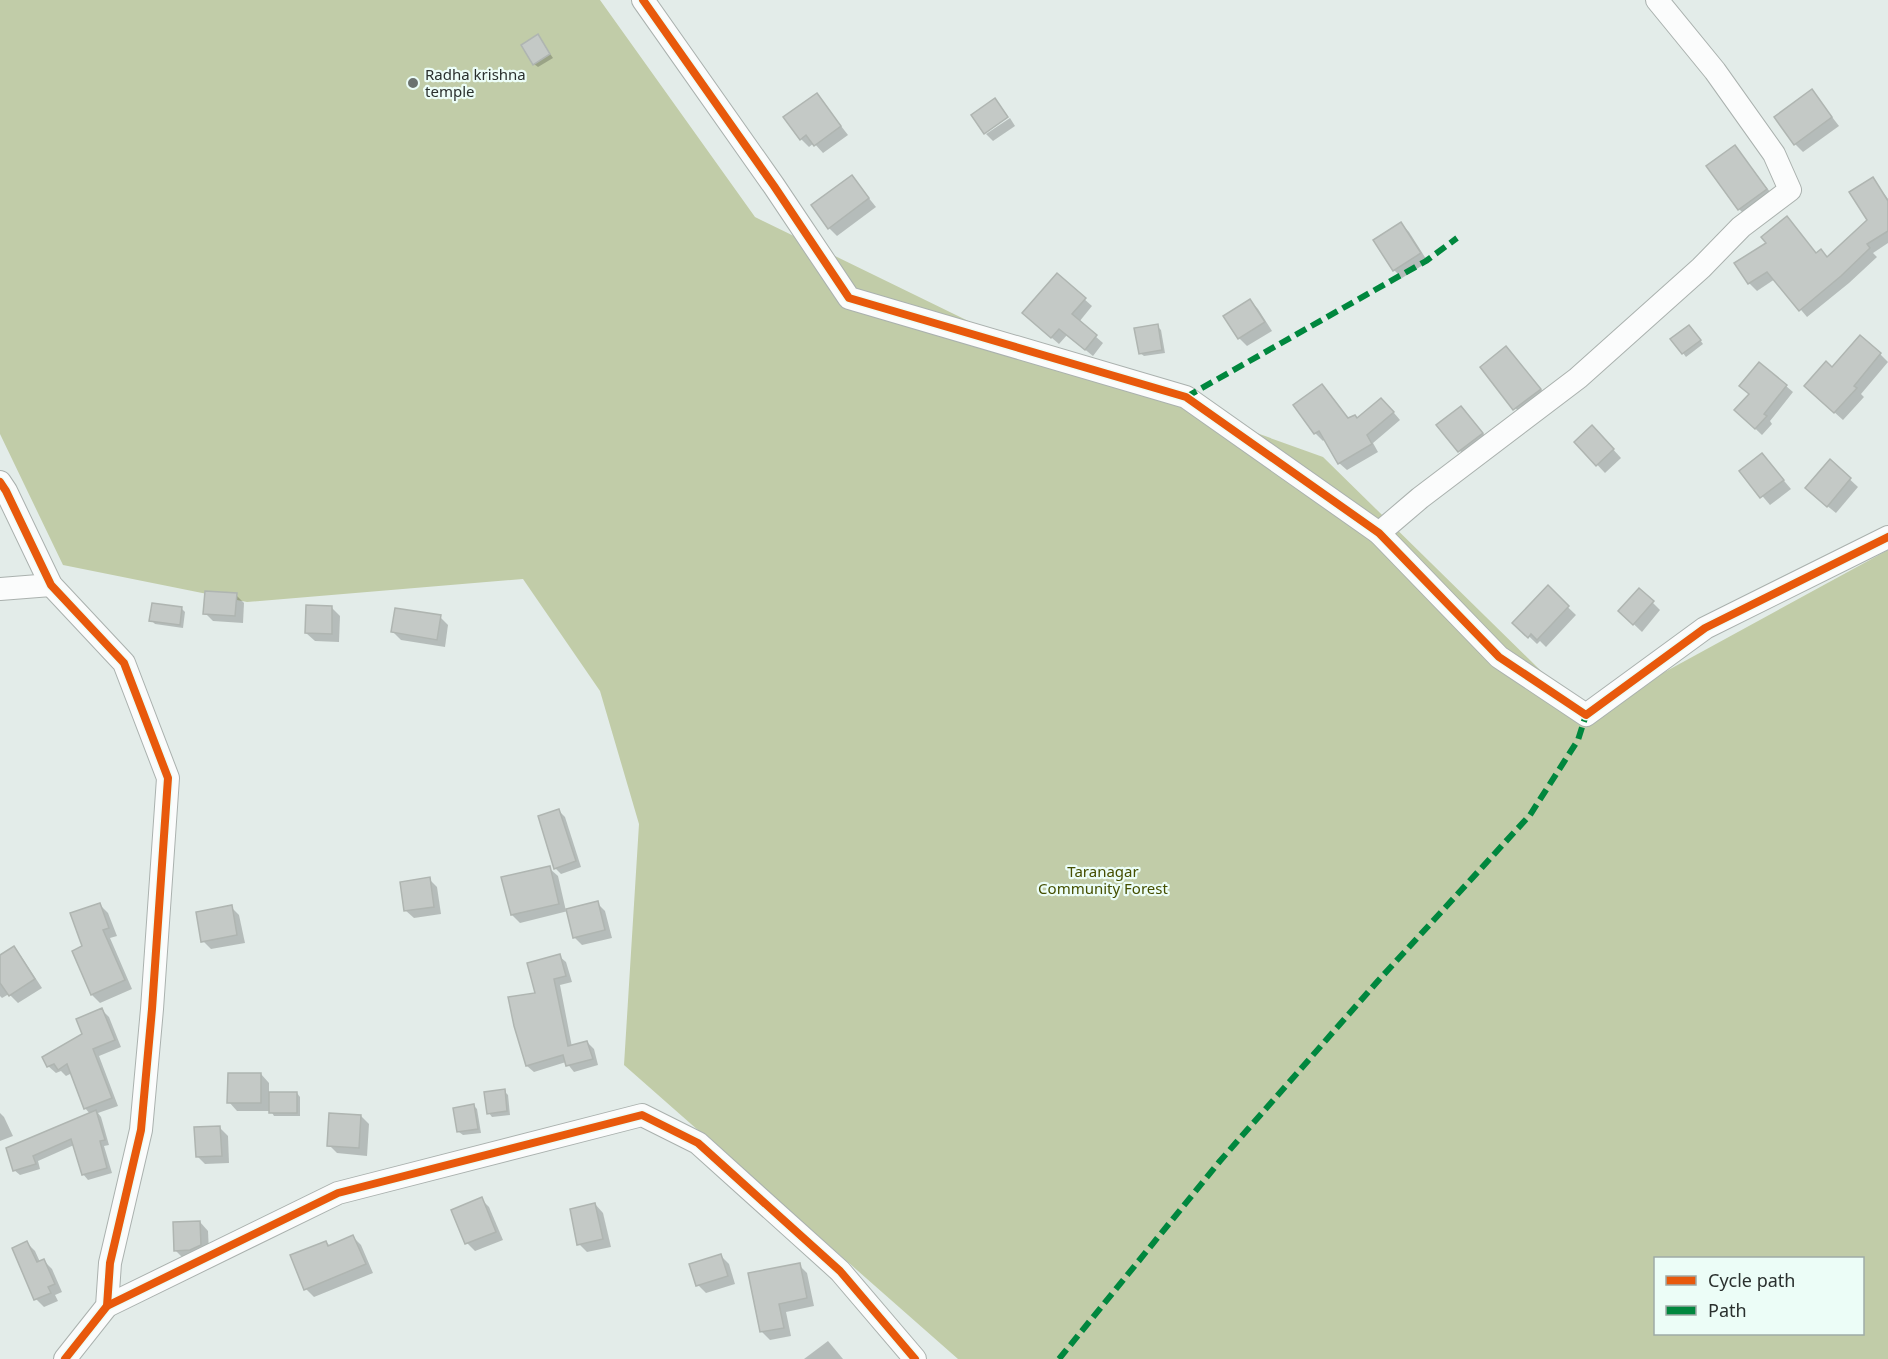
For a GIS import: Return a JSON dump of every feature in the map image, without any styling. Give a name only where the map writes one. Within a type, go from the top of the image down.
[{"type":"street","points":[[643,0],[774,186],[849,298],[1186,397],[1379,533],[1499,657],[1586,715],[1705,628],[1888,537]]},
{"type":"street","points":[[1379,533],[1420,498],[1578,378],[1701,268],[1741,227],[1790,190],[1774,154],[1722,80],[1657,0]]},
{"type":"street","points":[[0,482],[51,585],[124,663],[168,778],[141,1130],[110,1263],[107,1306]]},
{"type":"street","points":[[0,589],[51,585]]},
{"type":"street","points":[[65,1359],[107,1306],[338,1193],[642,1115],[698,1143],[840,1271],[908,1356]]},
{"type":"green space","name":"Taranagar Community Forest","points":[[0,0],[600,0],[755,217],[1032,352],[1323,457],[1586,715],[1888,550],[1888,1359],[958,1359],[624,1065],[639,824],[600,691],[523,579],[247,602],[63,565],[0,434]]},
{"type":"building","points":[[538,34],[550,54],[533,65],[521,45]]},
{"type":"building","points":[[1812,89],[1832,117],[1794,145],[1774,117]]},
{"type":"building","points":[[817,93],[841,126],[814,146],[806,135],[800,140],[783,117]]},
{"type":"building","points":[[995,98],[1008,117],[984,134],[971,115]]},
{"type":"building","points":[[1735,145],[1767,189],[1738,210],[1706,166]]},
{"type":"building","points":[[852,175],[869,198],[828,229],[811,205]]},
{"type":"building","points":[[1873,177],[1888,201],[1888,231],[1867,244],[1870,248],[1841,276],[1799,311],[1767,272],[1748,284],[1734,263],[1766,243],[1761,237],[1787,216],[1816,253],[1821,249],[1827,257],[1867,220],[1849,192]]},
{"type":"building","points":[[1401,222],[1421,253],[1393,271],[1373,240]]},
{"type":"building","points":[[1057,273],[1086,298],[1072,314],[1097,335],[1085,350],[1059,329],[1051,338],[1022,313]]},
{"type":"building","points":[[1250,299],[1265,322],[1238,339],[1223,316]]},
{"type":"building","points":[[1158,324],[1162,350],[1139,354],[1134,328]]},
{"type":"building","points":[[1689,325],[1701,340],[1682,354],[1670,339]]},
{"type":"building","points":[[1860,335],[1881,353],[1854,386],[1857,388],[1834,413],[1804,386],[1826,361],[1832,367]]},
{"type":"building","points":[[1506,346],[1541,389],[1513,410],[1480,367]]},
{"type":"building","points":[[1759,362],[1787,385],[1764,414],[1767,416],[1755,429],[1734,410],[1749,394],[1739,386]]},
{"type":"building","points":[[1322,384],[1348,418],[1355,415],[1357,418],[1381,398],[1394,412],[1367,435],[1372,444],[1338,464],[1319,431],[1314,434],[1293,405]]},
{"type":"building","points":[[1461,406],[1483,433],[1458,452],[1436,425]]},
{"type":"building","points":[[1592,425],[1614,449],[1596,466],[1574,442]]},
{"type":"building","points":[[1762,453],[1784,480],[1760,498],[1739,471]]},
{"type":"building","points":[[1830,459],[1851,478],[1827,507],[1805,488]]},
{"type":"building","points":[[1548,585],[1569,606],[1537,640],[1531,634],[1528,638],[1512,623]]},
{"type":"building","points":[[1639,588],[1654,601],[1633,625],[1618,611]]},
{"type":"building","points":[[205,591],[237,593],[235,616],[203,614]]},
{"type":"building","points":[[152,603],[182,607],[180,625],[149,621]]},
{"type":"building","points":[[306,605],[332,606],[332,634],[305,633]]},
{"type":"building","points":[[395,608],[441,615],[437,640],[391,632]]},
{"type":"building","points":[[559,809],[576,861],[554,869],[538,816]]},
{"type":"building","points":[[550,866],[559,904],[511,915],[501,877]]},
{"type":"building","points":[[430,877],[434,907],[404,911],[400,882]]},
{"type":"building","points":[[598,901],[605,930],[573,938],[566,909]]},
{"type":"building","points":[[100,903],[109,928],[103,930],[125,980],[91,995],[72,951],[82,946],[70,913]]},
{"type":"building","points":[[232,905],[237,935],[201,942],[196,912]]},
{"type":"building","points":[[14,946],[35,979],[9,996],[0,983],[0,955]]},
{"type":"building","points":[[560,954],[566,976],[554,979],[568,1046],[587,1041],[593,1059],[566,1066],[563,1055],[526,1066],[508,997],[535,993],[527,963]]},
{"type":"building","points":[[102,1008],[115,1040],[93,1049],[112,1098],[84,1109],[67,1064],[58,1070],[54,1064],[47,1067],[42,1057],[82,1034],[76,1019]]},
{"type":"building","points":[[228,1073],[261,1073],[261,1103],[227,1103]]},
{"type":"building","points":[[505,1089],[507,1111],[487,1114],[484,1092]]},
{"type":"building","points":[[269,1092],[297,1092],[297,1113],[269,1113]]},
{"type":"building","points":[[474,1104],[478,1129],[457,1132],[453,1108]]},
{"type":"building","points":[[96,1110],[105,1140],[100,1141],[107,1168],[82,1175],[71,1139],[33,1156],[36,1164],[13,1171],[6,1148]]},
{"type":"building","points":[[329,1113],[361,1115],[359,1148],[327,1146]]},
{"type":"building","points":[[220,1126],[222,1156],[196,1157],[194,1127]]},
{"type":"building","points":[[482,1197],[496,1232],[465,1244],[451,1210]]},
{"type":"building","points":[[595,1203],[603,1239],[577,1245],[570,1209]]},
{"type":"building","points":[[200,1221],[201,1245],[190,1250],[174,1251],[173,1222]]},
{"type":"building","points":[[353,1235],[366,1264],[304,1290],[290,1255],[326,1241],[328,1246]]},
{"type":"building","points":[[27,1241],[37,1262],[44,1259],[55,1284],[48,1287],[51,1293],[34,1300],[12,1248]]},
{"type":"building","points":[[721,1254],[728,1276],[696,1286],[689,1264]]},
{"type":"building","points":[[800,1263],[807,1298],[779,1304],[784,1328],[760,1332],[748,1273]]},
{"type":"marked path","points":[[1186,397],[1426,261],[1457,238]]},
{"type":"marked path","points":[[1059,1359],[1220,1161],[1377,982],[1530,815],[1578,740],[1586,715]]},
{"type":"cycle path","points":[[643,0],[774,186],[849,298],[1186,397],[1379,533],[1499,657],[1586,715],[1705,628],[1888,537]]},
{"type":"cycle path","points":[[0,482],[51,585],[124,663],[168,778],[141,1130],[110,1263],[107,1306],[65,1359]]},
{"type":"cycle path","points":[[107,1306],[338,1193],[642,1115],[698,1143],[840,1271],[915,1359]]},
{"type":"place","name":"Radha krishna temple","points":[[413,83]]}]
